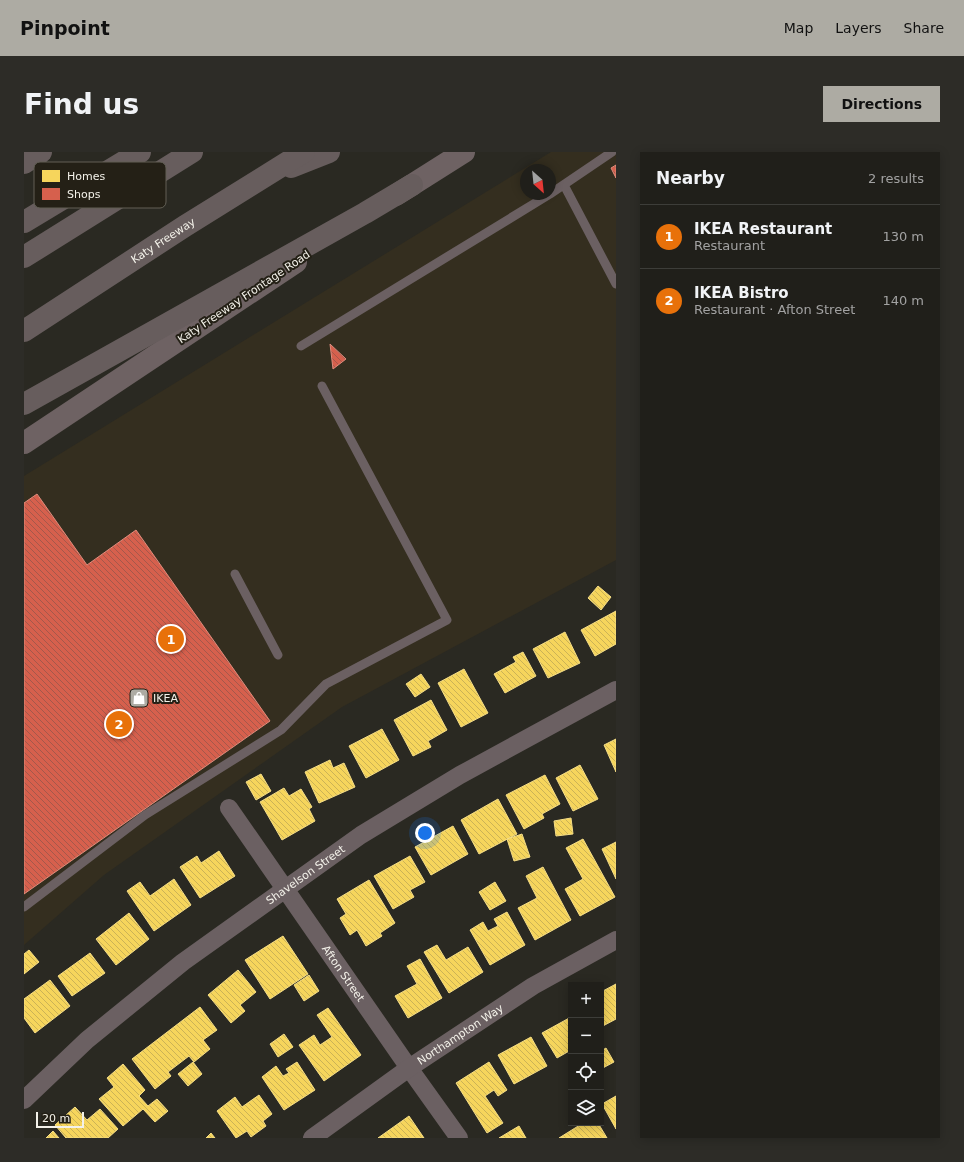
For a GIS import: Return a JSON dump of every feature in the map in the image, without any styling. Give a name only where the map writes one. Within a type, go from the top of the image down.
[{"type":"highway","points":[[24,163],[41,152]]},
{"type":"highway","points":[[123,162],[140,152]]},
{"type":"highway","points":[[166,168],[192,152]]},
{"type":"highway","name":"Katy Freeway","points":[[24,331],[304,152]]},
{"type":"highway","points":[[263,177],[329,152]]},
{"type":"highway","points":[[24,404],[365,213],[412,185]]},
{"type":"highway","points":[[24,222],[47,208]]},
{"type":"highway","points":[[24,257],[102,208]]},
{"type":"main road","name":"Katy Freeway Frontage Road","points":[[24,442],[464,152]]},
{"type":"street","name":"Shavelson Street","points":[[24,1100],[87,1040],[171,971],[362,835],[460,775],[616,690]]},
{"type":"street","name":"Afton Street","points":[[229,808],[459,1138]]},
{"type":"street","name":"Northampton Way","points":[[312,1138],[409,1068],[533,986],[616,940]]},
{"type":"lane","points":[[556,190],[612,152]]},
{"type":"lane","points":[[564,185],[616,284]]},
{"type":"lane","points":[[301,346],[540,200]]},
{"type":"lane","points":[[24,907],[145,815],[281,730],[326,684],[447,620],[322,386]]},
{"type":"lane","points":[[235,574],[278,655]]},
{"type":"shaded area","points":[[551,152],[616,152],[616,560],[342,707],[104,875],[24,945],[24,476],[520,171],[520,200],[556,200],[556,164],[531,164]]},
{"type":"building: Homes","points":[[598,586],[611,597],[601,610],[588,598]]},
{"type":"building: Homes","points":[[616,611],[616,644],[595,656],[581,630]]},
{"type":"building: Homes","points":[[565,632],[580,663],[548,678],[533,649]]},
{"type":"building: Homes","points":[[523,652],[536,676],[505,693],[494,674],[516,662],[513,657]]},
{"type":"building: Homes","points":[[464,669],[488,713],[461,727],[438,683]]},
{"type":"building: Homes","points":[[421,674],[430,687],[415,697],[406,684]]},
{"type":"building: Homes","points":[[431,700],[447,730],[428,741],[431,747],[413,756],[394,720]]},
{"type":"building: Homes","points":[[382,729],[399,760],[366,778],[349,746]]},
{"type":"building: Homes","points":[[616,739],[616,772],[604,745]]},
{"type":"building: Homes","points":[[330,760],[333,768],[344,763],[355,787],[319,803],[305,772]]},
{"type":"building: Homes","points":[[580,765],[598,799],[573,811],[556,778]]},
{"type":"building: Homes","points":[[261,774],[271,791],[256,800],[246,782]]},
{"type":"building: Homes","points":[[545,775],[560,804],[542,814],[544,818],[524,829],[506,795]]},
{"type":"building: Homes","points":[[284,788],[289,796],[301,789],[312,807],[309,809],[315,821],[282,840],[260,802]]},
{"type":"building: Homes","points":[[498,799],[517,834],[479,854],[461,820]]},
{"type":"building: Homes","points":[[571,818],[573,834],[556,836],[554,821]]},
{"type":"building: Homes","points":[[453,826],[468,854],[431,875],[415,847]]},
{"type":"building: Homes","points":[[522,834],[530,857],[514,861],[507,839]]},
{"type":"building: Homes","points":[[583,839],[615,897],[580,916],[565,889],[583,879],[566,848]]},
{"type":"building: Homes","points":[[616,842],[616,879],[602,849]]},
{"type":"building: Homes","points":[[219,851],[235,876],[200,898],[180,867],[197,856],[201,863]]},
{"type":"building: Homes","points":[[410,856],[425,882],[410,890],[414,897],[393,909],[374,876]]},
{"type":"building: Homes","points":[[543,867],[571,920],[535,940],[518,908],[537,898],[526,876]]},
{"type":"building: Homes","points":[[174,879],[191,905],[154,931],[127,891],[140,882],[150,896]]},
{"type":"building: Homes","points":[[369,880],[395,923],[380,933],[382,936],[366,946],[357,930],[350,935],[340,918],[346,914],[337,899]]},
{"type":"building: Homes","points":[[495,882],[506,901],[490,910],[479,892]]},
{"type":"building: Homes","points":[[507,912],[525,945],[490,965],[470,930],[483,922],[488,931],[498,926],[494,919]]},
{"type":"building: Homes","points":[[129,913],[149,939],[116,965],[96,939]]},
{"type":"building: Homes","points":[[283,936],[308,974],[270,999],[245,960]]},
{"type":"building: Homes","points":[[437,945],[446,960],[468,947],[483,972],[449,993],[424,952]]},
{"type":"building: Homes","points":[[29,950],[39,962],[24,974],[24,954]]},
{"type":"building: Homes","points":[[90,953],[105,973],[72,996],[58,976]]},
{"type":"building: Homes","points":[[420,959],[442,998],[408,1018],[395,996],[417,984],[407,966]]},
{"type":"building: Homes","points":[[238,970],[256,992],[240,1005],[245,1011],[231,1023],[208,995]]},
{"type":"building: Homes","points":[[309,975],[319,991],[304,1001],[294,985]]},
{"type":"building: Homes","points":[[50,980],[70,1006],[35,1033],[24,1018],[24,999]]},
{"type":"building: Homes","points":[[616,984],[616,1019],[604,1025],[604,1018],[604,990]]},
{"type":"building: Homes","points":[[200,1007],[217,1030],[203,1040],[210,1049],[194,1062],[189,1056],[168,1072],[171,1076],[155,1089],[132,1059]]},
{"type":"building: Homes","points":[[328,1008],[361,1055],[324,1081],[299,1045],[314,1035],[320,1045],[332,1037],[317,1015]]},
{"type":"building: Homes","points":[[568,1019],[568,1052],[557,1058],[542,1033]]},
{"type":"building: Homes","points":[[284,1034],[293,1047],[278,1057],[270,1044]]},
{"type":"building: Homes","points":[[531,1037],[547,1066],[514,1084],[498,1055]]},
{"type":"building: Homes","points":[[606,1048],[614,1062],[604,1067],[604,1054],[604,1049]]},
{"type":"building: Homes","points":[[193,1062],[202,1074],[188,1086],[178,1074]]},
{"type":"building: Homes","points":[[297,1062],[315,1090],[284,1110],[262,1077],[276,1066],[283,1076],[289,1073],[286,1069]]},
{"type":"building: Homes","points":[[489,1062],[507,1090],[498,1096],[494,1090],[485,1096],[503,1123],[487,1133],[456,1083]]},
{"type":"building: Homes","points":[[123,1064],[145,1090],[139,1096],[148,1106],[157,1099],[168,1111],[155,1122],[143,1109],[123,1126],[99,1099],[114,1087],[107,1078]]},
{"type":"building: Homes","points":[[259,1095],[272,1114],[263,1121],[266,1126],[251,1137],[247,1131],[236,1138],[217,1111],[235,1097],[242,1107]]},
{"type":"building: Homes","points":[[616,1096],[616,1129],[604,1108],[604,1103]]},
{"type":"building: Homes","points":[[75,1107],[87,1120],[100,1109],[118,1129],[108,1138],[66,1138],[55,1125]]},
{"type":"building: Homes","points":[[409,1116],[424,1138],[378,1138]]},
{"type":"building: Homes","points":[[519,1126],[526,1138],[499,1138]]},
{"type":"building: Homes","points":[[578,1126],[600,1126],[607,1138],[559,1138]]},
{"type":"building: Homes","points":[[53,1131],[59,1138],[46,1138]]},
{"type":"building: Homes","points":[[211,1133],[215,1138],[206,1138]]},
{"type":"building: Shops","points":[[616,165],[616,178],[611,168]]},
{"type":"building: Shops","points":[[330,344],[346,359],[333,369]]},
{"type":"building: Shops","name":"IKEA","points":[[37,494],[87,565],[136,530],[270,721],[24,894],[24,503]]},
{"type":"place","name":"IKEA Restaurant","points":[[171,639]]},
{"type":"place","name":"IKEA","points":[[139,698]]},
{"type":"place","name":"IKEA Bistro","points":[[119,724]]}]
